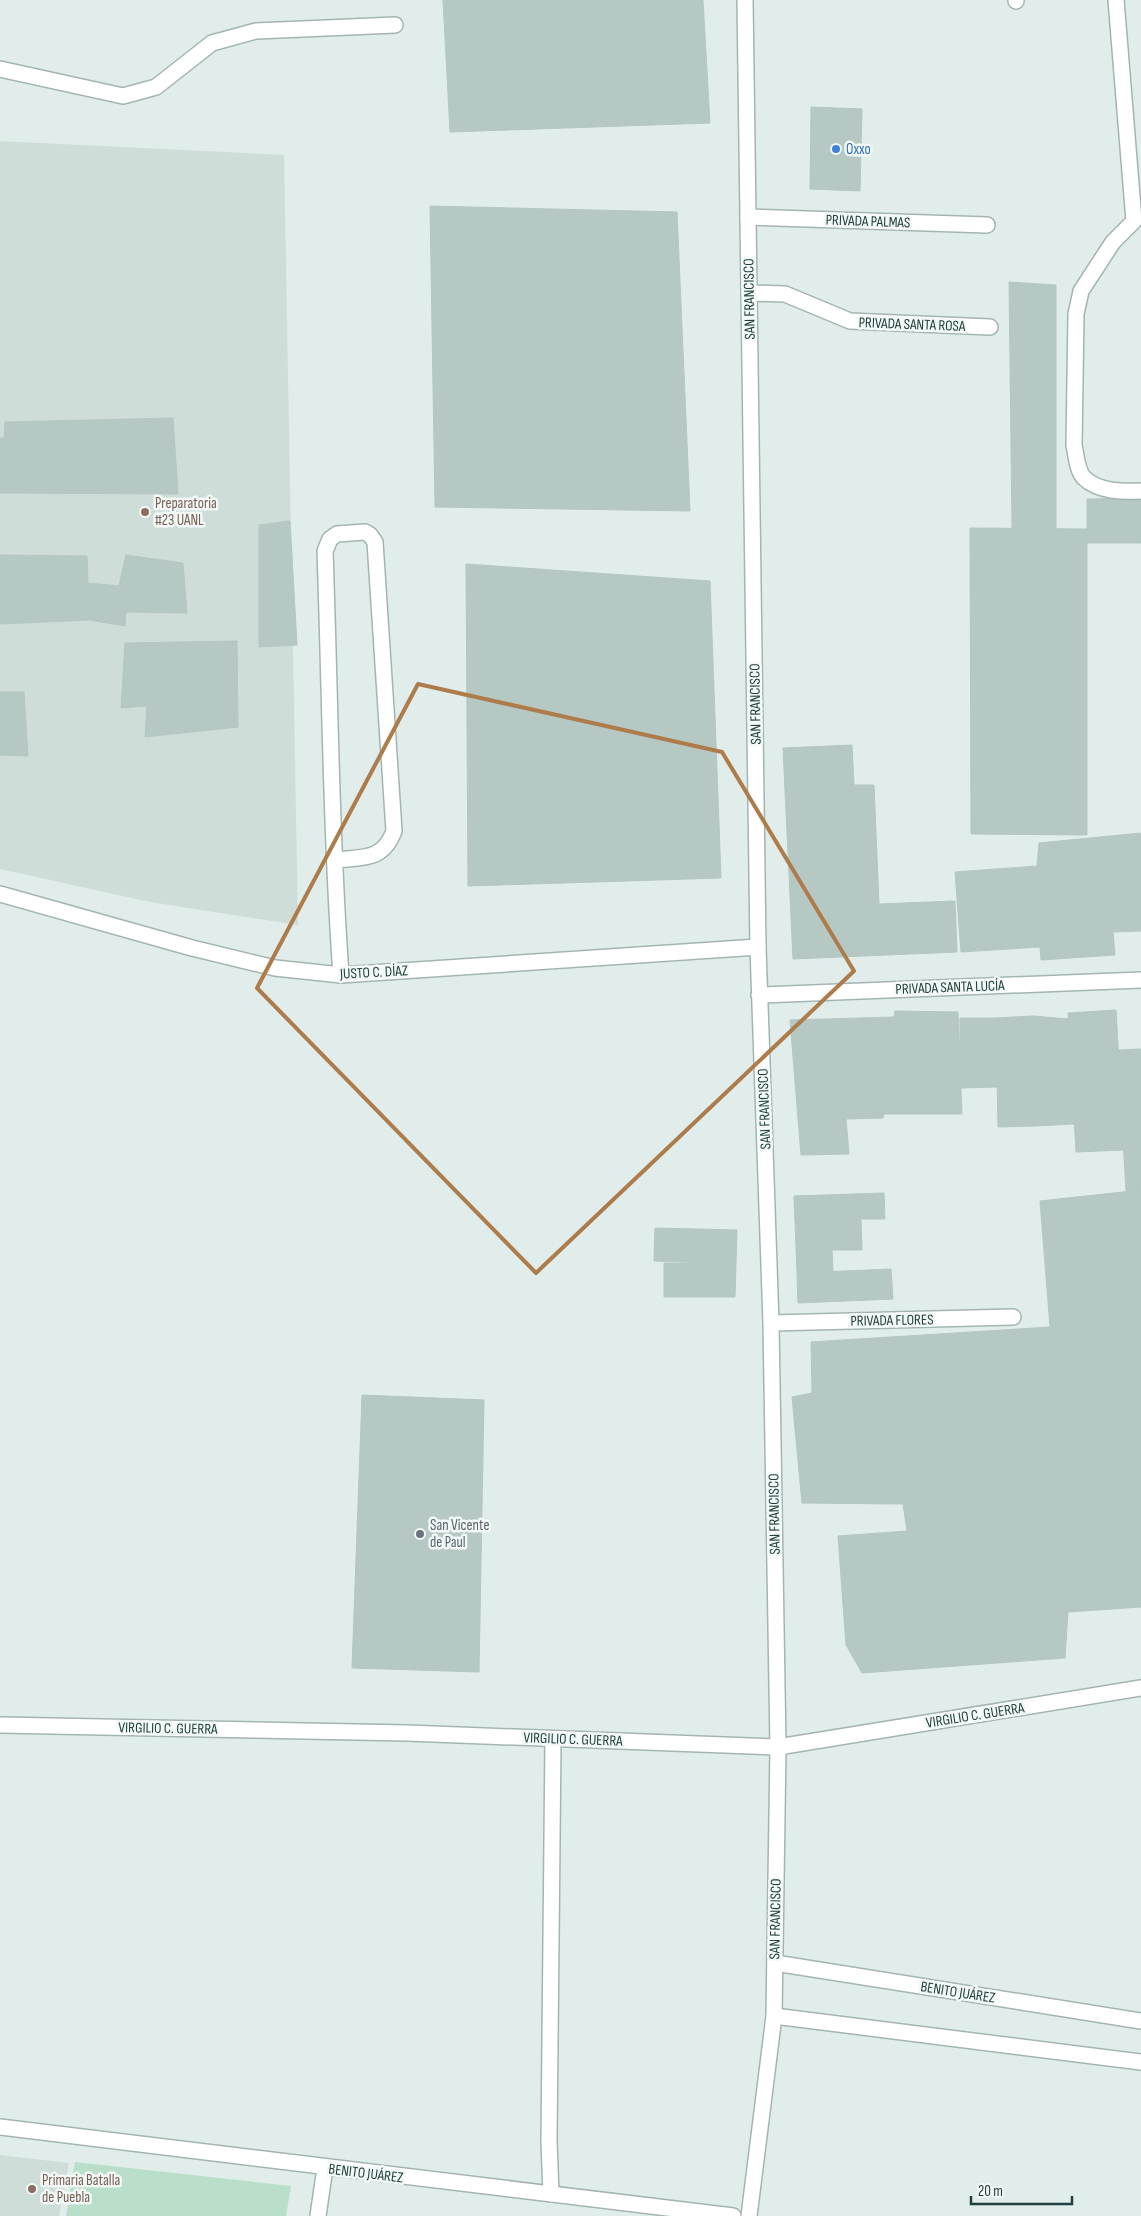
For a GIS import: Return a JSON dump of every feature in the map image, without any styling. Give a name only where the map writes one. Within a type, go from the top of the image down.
[{"type":"street","name":"SAN FRANCISCO","points":[[745,0],[758,946],[771,1323],[778,1747],[774,2016],[749,2216]]},
{"type":"street","points":[[1116,0],[1138,223],[1113,242],[1082,291],[1076,314],[1074,444],[1078,463],[1084,478],[1098,486],[1117,492],[1141,492]]},
{"type":"street","points":[[0,69],[123,96],[156,87],[212,43],[256,31],[394,25]]},
{"type":"street","name":"PRIVADA PALMAS","points":[[748,217],[987,225]]},
{"type":"street","name":"PRIVADA SANTA ROSA","points":[[749,293],[785,294],[850,322],[990,327]]},
{"type":"street","points":[[335,860],[377,855],[389,844],[394,831],[375,542],[365,532],[337,534],[330,539],[325,551],[335,860],[341,975]]},
{"type":"street","name":"JUSTO C. DÍAZ","points":[[0,894],[192,948],[275,968],[341,975],[758,946]]},
{"type":"street","name":"PRIVADA SANTA LUCÍA","points":[[759,995],[1141,980]]},
{"type":"street","name":"PRIVADA FLORES","points":[[771,1323],[1013,1317]]},
{"type":"street","name":"VIRGILIO C. GUERRA","points":[[0,1725],[407,1733],[778,1747],[1141,1688]]},
{"type":"street","points":[[550,2194],[553,1739]]},
{"type":"street","name":"BENITO JUÁREZ","points":[[775,1963],[1141,2021]]},
{"type":"street","points":[[774,2016],[1141,2062]]},
{"type":"street","name":"BENITO JUÁREZ","points":[[0,2127],[325,2168],[733,2216]]},
{"type":"street","points":[[318,2216],[325,2168]]},
{"type":"highlighted area","points":[[418,684],[722,752],[854,971],[536,1273],[257,988]]},
{"type":"shaded area","name":"Preparatoria #23 UANL","points":[[0,141],[284,155],[298,925],[150,902],[0,869]]},
{"type":"shaded area","name":"Primaria Batalla de Puebla","points":[[0,2155],[69,2163],[59,2216],[0,2216]]},
{"type":"green space","points":[[75,2162],[291,2186],[286,2216],[66,2216]]},
{"type":"building","points":[[443,0],[703,0],[710,123],[450,132]]},
{"type":"building","name":"Oxxo","points":[[811,107],[862,109],[860,191],[810,189]]},
{"type":"building","points":[[430,206],[677,212],[690,511],[435,507]]},
{"type":"building","points":[[1009,282],[1056,285],[1056,528],[1012,528]]},
{"type":"building","points":[[173,418],[178,494],[0,493],[0,438],[4,438],[5,422]]},
{"type":"building","points":[[1141,498],[1141,543],[1087,543],[1087,499]]},
{"type":"building","points":[[290,521],[297,645],[259,647],[259,525]]},
{"type":"building","points":[[970,528],[1087,529],[1087,835],[971,834]]},
{"type":"building","points":[[0,555],[87,556],[88,583],[119,586],[126,555],[183,563],[187,613],[126,612],[125,626],[89,620],[0,624]]},
{"type":"building","points":[[466,564],[710,581],[721,878],[468,886]]},
{"type":"building","points":[[237,641],[238,727],[145,737],[147,706],[121,708],[125,643]]},
{"type":"building","points":[[0,692],[24,692],[28,756],[0,755]]},
{"type":"building","points":[[852,745],[854,785],[874,785],[879,904],[955,901],[957,952],[793,959],[783,748]]},
{"type":"building","points":[[1141,833],[1141,931],[1113,932],[1115,955],[1041,960],[1040,947],[961,952],[955,872],[1037,866],[1039,843]]},
{"type":"building","points":[[1116,1010],[1124,1150],[1076,1152],[1068,1013]]},
{"type":"building","points":[[895,1011],[958,1012],[962,1114],[884,1114],[883,1118],[846,1119],[849,1154],[801,1155],[790,1020],[894,1017]]},
{"type":"building","points":[[1033,1016],[1068,1019],[1074,1124],[1036,1126]]},
{"type":"building","points":[[1033,1016],[1036,1126],[998,1127],[996,1018]]},
{"type":"building","points":[[960,1018],[996,1018],[997,1087],[960,1088]]},
{"type":"building","points":[[1141,1049],[1141,1190],[1126,1191],[1118,1050]]},
{"type":"building","points":[[1141,1190],[1141,1607],[1068,1612],[1065,1658],[862,1673],[846,1645],[838,1536],[907,1531],[903,1504],[802,1503],[792,1397],[812,1393],[811,1342],[1050,1327],[1040,1201]]},
{"type":"building","points":[[884,1193],[885,1219],[861,1219],[862,1250],[832,1250],[833,1272],[797,1273],[794,1196]]},
{"type":"building","points":[[655,1228],[737,1230],[736,1264],[654,1261]]},
{"type":"building","points":[[664,1263],[736,1264],[735,1297],[664,1297]]},
{"type":"building","points":[[891,1269],[893,1299],[798,1303],[797,1273]]},
{"type":"building","name":"San Vicente de Paul","points":[[362,1395],[484,1400],[479,1672],[352,1668]]},
{"type":"place","name":"Oxxo","points":[[836,149]]},
{"type":"place","name":"Preparatoria #23 UANL","points":[[145,512]]},
{"type":"place","name":"San Vicente de Paul","points":[[420,1534]]},
{"type":"place","name":"Primaria Batalla de Puebla","points":[[32,2189]]}]
